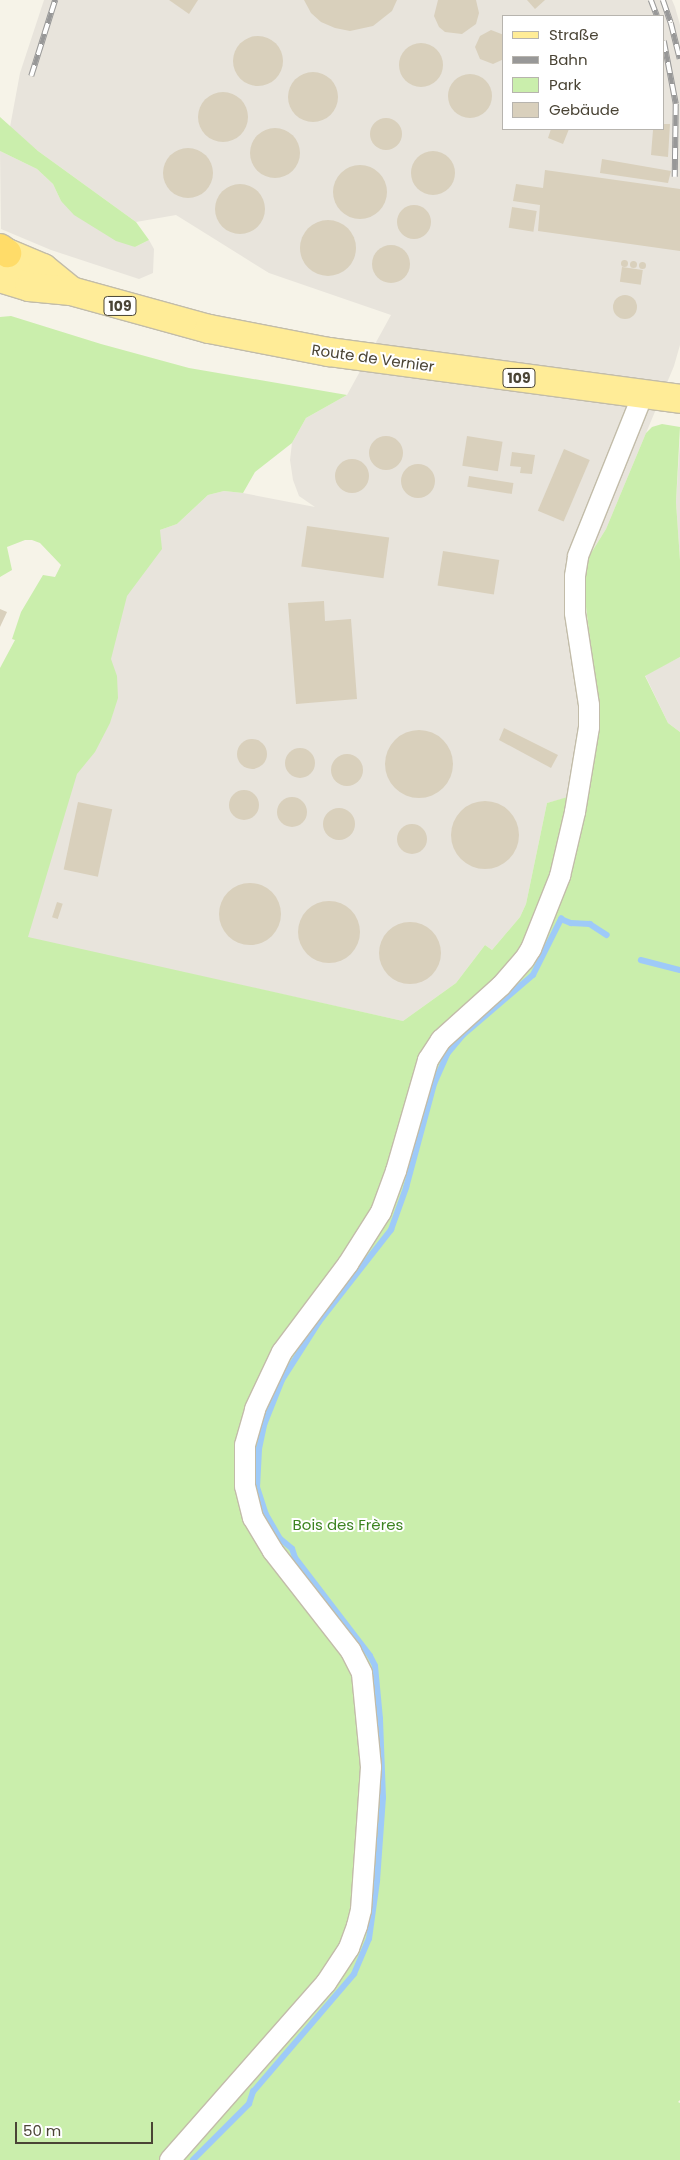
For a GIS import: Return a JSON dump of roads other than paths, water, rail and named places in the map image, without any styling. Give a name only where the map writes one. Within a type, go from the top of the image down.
[{"type":"main road","name":"Route de Vernier","points":[[2,257],[43,268],[71,290],[170,320],[329,352],[680,399]]},
{"type":"street","points":[[170,2160],[326,1984],[349,1948],[357,1926],[361,1910],[371,1786],[371,1760],[362,1674],[356,1659],[273,1551],[253,1518],[245,1486],[245,1445],[255,1410],[282,1352],[348,1264],[380,1212],[388,1195],[431,1055],[441,1040],[502,986],[524,960],[531,949],[560,876],[575,812],[589,727],[589,705],[575,613],[575,576],[578,556],[643,394]]},
{"type":"waterway","points":[[193,2160],[249,2104],[253,2092],[354,1974],[369,1939],[377,1881],[383,1798],[380,1719],[375,1666],[370,1656],[295,1558],[292,1549],[280,1539],[266,1515],[257,1488],[259,1449],[264,1425],[282,1380],[319,1322],[391,1230],[406,1188],[434,1084],[448,1053],[463,1035],[533,975],[561,919],[571,923],[590,924],[607,935]]},
{"type":"waterway","points":[[641,960],[680,970]]},
{"type":"railway","points":[[31,76],[55,0]]},
{"type":"railway","points":[[651,0],[657,15]]},
{"type":"railway","points":[[663,0],[680,59]]},
{"type":"railway","points":[[665,46],[676,104],[675,177]]},
{"type":"park label","name":"Bois des Frères","points":[[348,1525]]}]
